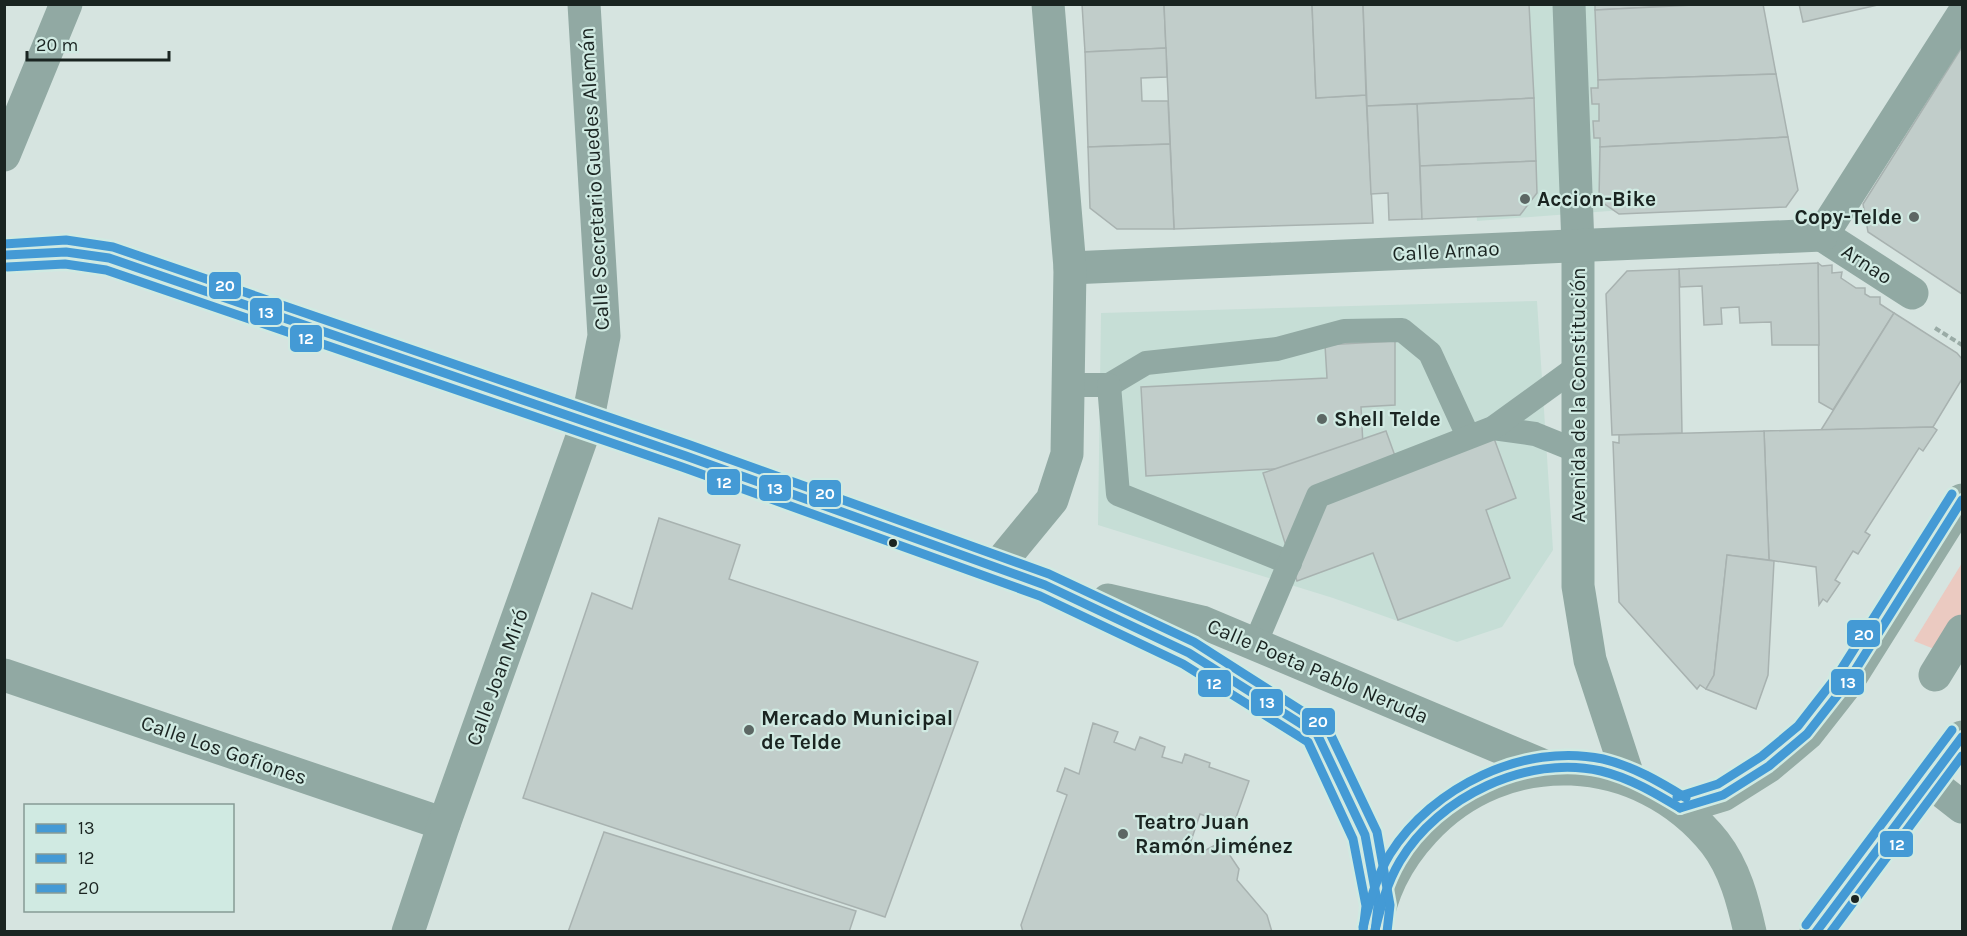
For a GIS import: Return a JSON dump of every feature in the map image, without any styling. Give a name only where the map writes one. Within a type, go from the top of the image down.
[{"type":"main road","points":[[1680,808],[1723,795],[1769,766],[1807,734],[1847,683],[1962,500]]},
{"type":"main road","points":[[1816,932],[1962,737]]},
{"type":"main road","points":[[1377,919],[1404,853],[1442,810],[1492,781],[1549,768],[1590,769],[1629,779],[1680,808],[1716,844],[1740,889],[1750,932]]},
{"type":"street","points":[[4,155],[66,4]]},
{"type":"street","name":"Calle Secretario Guedes Alemán","points":[[584,4],[604,336],[587,423]]},
{"type":"street","points":[[996,567],[1052,500],[1067,454],[1070,268],[1048,4]]},
{"type":"street","name":"Avenida de la Constitución","points":[[1569,4],[1578,246],[1580,596],[1590,660],[1629,779]]},
{"type":"street","points":[[1821,235],[1962,16]]},
{"type":"street","name":"Calle Arnao","points":[[1070,268],[1821,235]]},
{"type":"street","name":"Arnao","points":[[1821,235],[1912,294]]},
{"type":"street","name":"Calle Poeta Pablo Neruda","points":[[5,254],[66,252],[109,258],[686,456],[996,567],[1045,585],[1189,653],[1317,734],[1365,835],[1377,919]]},
{"type":"street","name":"Calle Joan Miró","points":[[408,932],[444,824],[587,423]]},
{"type":"street","name":"Calle Poeta Pablo Neruda","points":[[1045,585],[1202,622],[1549,768]]},
{"type":"street","points":[[1935,675],[1962,631]]},
{"type":"street","name":"Calle Los Gofiones","points":[[4,675],[444,824]]},
{"type":"street","points":[[1930,782],[1962,807]]},
{"type":"lane","points":[[1068,385],[1109,385],[1146,363],[1277,349],[1344,331],[1402,330],[1430,353],[1468,436]]},
{"type":"lane","points":[[1255,644],[1318,496],[1493,428],[1577,367]]},
{"type":"lane","points":[[1109,385],[1118,494],[1290,563]]},
{"type":"lane","points":[[1493,428],[1535,434],[1578,451]]},
{"type":"shaded area","points":[[1466,5],[1656,5],[1662,207],[1477,221]]},
{"type":"shaded area","name":"Shell Telde","points":[[1537,301],[1553,550],[1502,627],[1457,642],[1333,598],[1098,525],[1101,313]]},
{"type":"shaded area","points":[[1962,563],[1962,660],[1914,641]]},
{"type":"building","points":[[1082,4],[1164,4],[1166,48],[1085,52]]},
{"type":"building","points":[[1164,4],[1312,4],[1316,98],[1366,95],[1373,223],[1174,229]]},
{"type":"building","points":[[1312,4],[1363,4],[1366,95],[1316,98]]},
{"type":"building","points":[[1363,4],[1529,4],[1534,98],[1367,106]]},
{"type":"building","points":[[1595,4],[1713,4],[1595,10]]},
{"type":"building","points":[[1763,4],[1776,74],[1598,80],[1595,10]]},
{"type":"building","points":[[1799,4],[1882,4],[1803,22]]},
{"type":"building","points":[[1962,47],[1962,294],[1868,232],[1863,204]]},
{"type":"building","points":[[1166,48],[1167,77],[1141,78],[1142,101],[1168,101],[1170,144],[1088,147],[1085,52]]},
{"type":"building","points":[[1776,74],[1788,137],[1600,147],[1600,138],[1594,138],[1593,121],[1599,121],[1599,104],[1592,104],[1591,88],[1598,88],[1598,80]]},
{"type":"building","points":[[1534,98],[1536,161],[1420,166],[1417,104]]},
{"type":"building","points":[[1417,104],[1422,219],[1389,220],[1388,193],[1371,194],[1367,106]]},
{"type":"building","points":[[1788,137],[1798,190],[1786,207],[1619,214],[1599,200],[1600,147]]},
{"type":"building","points":[[1170,144],[1174,229],[1117,229],[1090,208],[1088,147]]},
{"type":"building","points":[[1536,161],[1537,193],[1520,215],[1422,219],[1420,166]]},
{"type":"building","points":[[1818,263],[1822,266],[1832,265],[1832,273],[1842,272],[1841,278],[1856,288],[1865,288],[1865,294],[1870,297],[1880,297],[1880,304],[1894,313],[1833,410],[1819,402]]},
{"type":"building","points":[[1818,263],[1819,345],[1772,345],[1771,322],[1740,323],[1739,307],[1721,308],[1722,324],[1704,325],[1702,286],[1680,287],[1679,269]]},
{"type":"building","points":[[1679,269],[1682,433],[1612,435],[1606,294],[1627,271]]},
{"type":"building","points":[[1894,313],[1957,353],[1962,359],[1962,379],[1933,427],[1821,430]]},
{"type":"building","points":[[1395,341],[1395,405],[1361,407],[1364,464],[1146,476],[1141,387],[1327,378],[1325,345]]},
{"type":"building","points":[[1933,427],[1937,430],[1923,451],[1919,448],[1865,532],[1870,535],[1858,554],[1853,551],[1835,580],[1840,583],[1827,602],[1823,599],[1819,605],[1816,567],[1769,560],[1764,431]]},
{"type":"building","points":[[1386,431],[1399,467],[1492,433],[1516,498],[1486,510],[1510,578],[1398,620],[1373,553],[1297,581],[1263,473]]},
{"type":"building","points":[[1764,431],[1769,560],[1727,555],[1714,675],[1706,689],[1700,685],[1697,689],[1619,602],[1613,442],[1619,443],[1619,435]]},
{"type":"building","name":"Mercado Municipal de Telde","points":[[659,518],[740,545],[729,579],[978,662],[885,917],[523,798],[592,593],[632,609]]},
{"type":"building","points":[[1727,555],[1774,561],[1768,675],[1756,709],[1706,689],[1714,675]]},
{"type":"building","name":"Teatro Juan Ramón Jiménez","points":[[1093,723],[1118,732],[1114,742],[1135,750],[1140,737],[1165,747],[1162,757],[1182,763],[1185,754],[1210,763],[1209,767],[1249,781],[1233,826],[1200,814],[1190,844],[1206,850],[1221,842],[1239,869],[1237,880],[1267,915],[1272,932],[1023,932],[1021,925],[1067,795],[1057,791],[1065,768],[1079,774]]},
{"type":"building","points":[[604,832],[856,911],[849,932],[568,932]]},
{"type":"transit line","name":"20","points":[[4,244],[66,240],[113,247],[690,445],[1049,574],[1194,642],[1327,727],[1377,832],[1390,905],[1387,932]]},
{"type":"transit line","name":"13","points":[[6,255],[66,252],[109,258],[686,456],[1045,585],[1189,653],[1317,734],[1365,835],[1378,906],[1375,932]]},
{"type":"transit line","name":"12","points":[[7,267],[65,264],[106,270],[682,467],[1040,596],[1183,664],[1308,742],[1353,839],[1366,906],[1363,931]]},
{"type":"transit line","name":"20","points":[[1677,797],[1718,784],[1762,756],[1798,726],[1837,676],[1952,494]]},
{"type":"transit line","name":"13","points":[[1680,808],[1723,795],[1769,766],[1807,734],[1847,683],[1962,500]]},
{"type":"transit line","name":"20","points":[[1806,925],[1952,730]]},
{"type":"transit line","name":"13","points":[[1816,932],[1962,737]]},
{"type":"transit line","name":"20","points":[[1363,927],[1381,872],[1390,854],[1408,830],[1430,808],[1455,790],[1483,775],[1512,764],[1542,757],[1573,755],[1603,759],[1636,770],[1686,798]]},
{"type":"transit line","name":"12","points":[[1831,932],[1962,756]]},
{"type":"transit line","name":"13","points":[[1375,930],[1391,878],[1417,838],[1437,818],[1461,800],[1487,786],[1515,775],[1544,769],[1573,767],[1601,771],[1622,778],[1680,808]]},
{"type":"place","name":"Accion-Bike","points":[[1525,199]]},
{"type":"place","name":"Copy-Telde","points":[[1914,217]]},
{"type":"place","name":"Shell Telde","points":[[1322,419]]},
{"type":"place","name":"Mercado Municipal de Telde","points":[[749,730]]},
{"type":"place","name":"Teatro Juan Ramón Jiménez","points":[[1123,834]]}]
